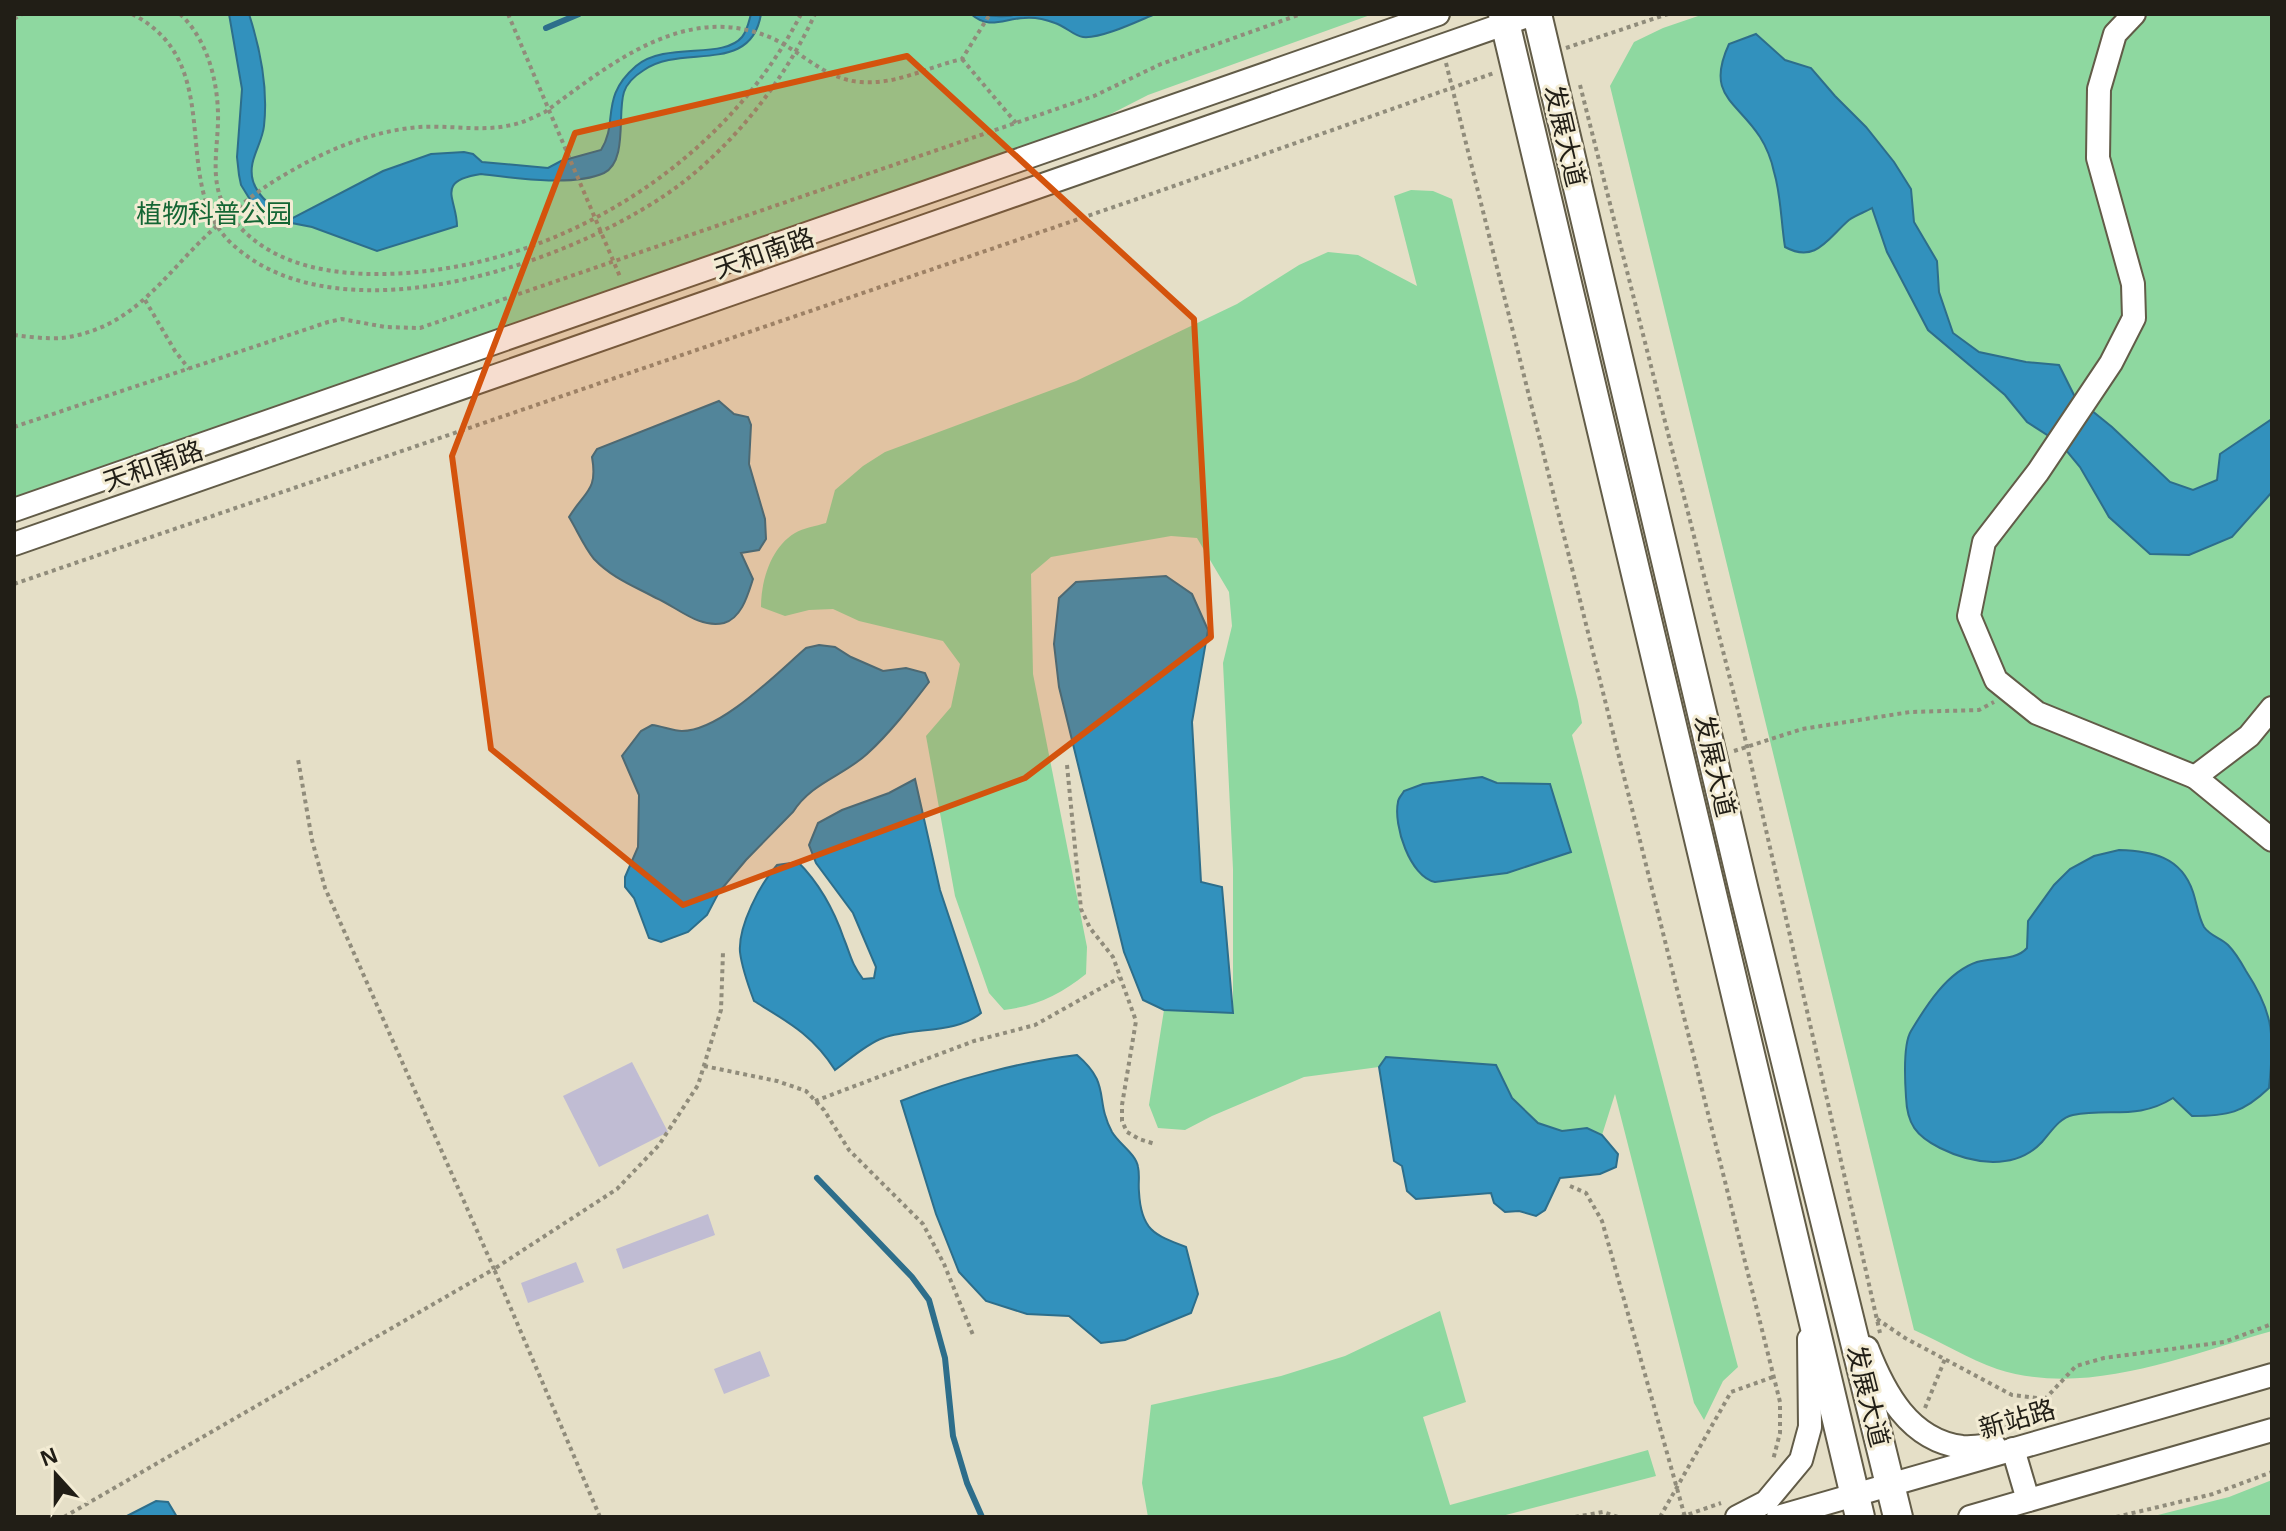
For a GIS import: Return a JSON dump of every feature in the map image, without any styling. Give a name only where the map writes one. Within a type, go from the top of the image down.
[{"type":"main road","name":"发展大道","points":[[1535,14],[1558,51],[1713,758],[1898,1517]]},
{"type":"main road","name":"发展大道","points":[[1504,19],[1857,1505]]},
{"type":"street","name":"天和南路","points":[[14,510],[1438,14]]},
{"type":"street","name":"天和南路","points":[[14,544],[1442,45],[1504,19],[1535,14]]},
{"type":"street","points":[[2134,14],[2115,34],[2099,89],[2098,158],[2133,284],[2134,318],[2111,363],[2038,472],[1984,542],[1969,616],[1996,680],[2037,713],[2195,777],[2272,840]]},
{"type":"street","points":[[2195,777],[2249,736],[2272,708]]},
{"type":"street","points":[[1835,1262],[1878,1376],[1895,1406],[1919,1430],[1963,1447],[1997,1445],[2078,1430]]},
{"type":"street","points":[[1735,1508],[1766,1502],[1801,1460],[1810,1427],[1809,1337],[1801,1270]]},
{"type":"street","name":"新站路","points":[[1778,1517],[1857,1505],[1890,1484],[2272,1375]]},
{"type":"street","points":[[1970,1517],[2021,1509],[2082,1485],[2272,1430]]},
{"type":"street","points":[[2013,1449],[2021,1509]]},
{"type":"path","points":[[14,19],[22,14]]},
{"type":"path","points":[[132,14],[162,34],[181,66],[191,95],[200,181],[210,212],[231,243],[266,267],[305,283],[371,292],[500,271],[578,244],[624,221],[686,179],[740,128],[796,52],[815,14]]},
{"type":"path","points":[[180,14],[203,42],[213,77],[218,112],[214,165],[218,190],[230,216],[275,256],[306,266],[353,273],[395,274],[452,269],[540,244],[637,192],[702,144],[753,88],[784,45],[801,14]]},
{"type":"path","points":[[508,14],[629,296]]},
{"type":"path","points":[[14,335],[61,338],[117,321],[145,300],[217,226],[266,186],[337,148],[385,132],[420,127],[509,126],[549,109],[650,40],[687,25],[732,25],[773,38],[836,78],[862,82],[895,80],[962,59],[990,14]]},
{"type":"path","points":[[14,427],[342,319],[385,327],[420,328],[1094,96],[1171,60],[1301,14]]},
{"type":"path","points":[[1558,51],[1668,14]]},
{"type":"path","points":[[1558,51],[1568,36]]},
{"type":"path","points":[[1442,45],[1780,1402],[1780,1433],[1773,1463]]},
{"type":"path","points":[[962,59],[1016,123]]},
{"type":"path","points":[[14,584],[1122,204],[1516,65]]},
{"type":"path","points":[[1578,77],[1747,746],[1880,1333]]},
{"type":"path","points":[[145,300],[189,369]]},
{"type":"path","points":[[1713,758],[1802,729],[1910,712],[1979,710],[2012,692]]},
{"type":"path","points":[[298,759],[312,840],[325,888],[600,1517]]},
{"type":"path","points":[[1067,765],[1081,909],[1090,928],[1113,957],[1136,1021],[1122,1121],[1127,1132],[1155,1144]]},
{"type":"path","points":[[64,1517],[494,1269],[617,1189],[659,1145],[698,1085],[721,1010],[723,952]]},
{"type":"path","points":[[815,1101],[974,1041],[1035,1025],[1119,978]]},
{"type":"path","points":[[704,1066],[777,1081],[806,1091],[824,1110],[849,1150],[923,1224],[944,1264],[973,1335]]},
{"type":"path","points":[[1570,1186],[1586,1193],[1602,1221],[1684,1517],[1735,1508]]},
{"type":"path","points":[[1877,1319],[2012,1395],[2045,1399]]},
{"type":"path","points":[[2045,1399],[2076,1366],[2104,1358],[2224,1342],[2272,1324]]},
{"type":"path","points":[[1922,1417],[1945,1359]]},
{"type":"path","points":[[1660,1517],[1731,1392],[1773,1377]]},
{"type":"path","points":[[2045,1399],[2050,1415]]},
{"type":"path","points":[[1992,1431],[2065,1411]]},
{"type":"path","points":[[2116,1517],[2213,1494],[2272,1472]]},
{"type":"path","points":[[1575,1517],[1603,1512],[1618,1517]]},
{"type":"highlighted area","points":[[907,56],[1194,319],[1211,637],[1025,778],[683,905],[491,749],[452,456],[575,133]]},
{"type":"green space","name":"植物科普公园","points":[[14,14],[1373,14],[1148,95],[1103,118],[14,497]]},
{"type":"green space","points":[[1704,14],[2272,14],[2272,1331],[2136,1370],[2066,1379],[2031,1377],[1997,1369],[1914,1330],[1610,86],[1634,42]]},
{"type":"green space","points":[[1411,190],[1433,191],[1452,199],[1578,701],[1582,723],[1572,735],[1738,1367],[1723,1381],[1704,1420],[1694,1403],[1615,1094],[1602,1135],[1587,1128],[1562,1131],[1538,1123],[1512,1098],[1386,1057],[1379,1067],[1304,1077],[1185,1130],[1158,1128],[1149,1105],[1164,1010],[1233,1012],[1233,869],[1223,663],[1232,626],[1229,592],[1197,538],[1171,536],[1051,557],[1031,574],[1033,674],[1087,947],[1086,974],[1047,998],[1004,1010],[989,993],[955,896],[926,736],[951,707],[960,664],[943,641],[859,621],[833,609],[809,610],[785,616],[761,607],[765,576],[780,547],[798,531],[826,523],[835,490],[885,452],[1076,381],[1237,304],[1299,265],[1328,252],[1358,255],[1417,286],[1394,196]]},
{"type":"green space","points":[[1440,1311],[1466,1402],[1423,1417],[1450,1505],[1648,1450],[1656,1476],[1498,1517],[1148,1517],[1142,1483],[1151,1405],[1281,1376],[1345,1356]]},
{"type":"green space","points":[[2272,1480],[2272,1517],[2150,1517],[2229,1497]]},
{"type":"water","points":[[229,14],[249,14],[262,69],[264,126],[253,160],[253,181],[269,204],[293,218],[383,171],[431,154],[464,152],[473,154],[482,162],[548,168],[561,161],[601,150],[609,129],[617,89],[636,66],[663,54],[722,48],[733,44],[744,35],[751,14],[761,14],[755,33],[744,45],[730,52],[660,62],[632,80],[625,89],[622,101],[616,158],[604,173],[560,181],[481,174],[466,177],[457,181],[451,192],[457,226],[377,251],[312,227],[276,220],[254,206],[241,185],[239,175],[237,157],[242,89]]},
{"type":"water","points":[[971,14],[1155,14],[1109,32],[1083,37],[1059,24],[1040,19],[990,23]]},
{"type":"water","points":[[1756,34],[1785,60],[1811,68],[1894,162],[1911,189],[1914,222],[1937,261],[1939,292],[1953,333],[1979,352],[2059,365],[2075,397],[2170,482],[2193,490],[2217,480],[2220,454],[2272,419],[2272,492],[2232,537],[2189,555],[2150,554],[2109,517],[2080,467],[2061,444],[2027,422],[2005,395],[1928,330],[1887,252],[1872,208],[1849,220],[1813,251],[1796,251],[1785,247],[1778,190],[1770,158],[1760,137],[1727,96],[1720,75],[1729,44]]},
{"type":"water","points":[[719,401],[734,414],[748,417],[751,425],[749,464],[765,519],[766,539],[759,550],[741,553],[753,579],[740,611],[730,620],[715,624],[688,616],[608,571],[590,554],[569,517],[592,484],[592,457],[597,449]]},
{"type":"water","points":[[1166,576],[1192,594],[1208,630],[1192,722],[1201,882],[1222,887],[1233,1013],[1164,1010],[1143,1000],[1124,952],[1059,687],[1054,644],[1059,598],[1076,582]]},
{"type":"water","points":[[819,645],[835,647],[883,671],[906,668],[925,673],[929,682],[892,729],[867,754],[800,802],[719,892],[707,915],[688,932],[661,942],[649,938],[634,898],[625,887],[625,877],[638,847],[639,795],[622,756],[641,731],[652,725],[682,731],[714,721],[765,685],[806,648]]},
{"type":"water","points":[[1482,777],[1497,783],[1550,784],[1571,852],[1507,873],[1435,882],[1426,878],[1405,849],[1398,824],[1399,798],[1404,791],[1423,784]]},
{"type":"water","points":[[915,779],[940,890],[981,1013],[960,1024],[883,1038],[835,1070],[809,1038],[754,1001],[740,952],[746,918],[757,894],[777,865],[798,862],[831,907],[859,973],[863,979],[874,978],[876,967],[853,913],[816,863],[809,845],[818,823]]},
{"type":"water","points":[[2119,850],[2153,854],[2181,870],[2193,892],[2204,927],[2228,945],[2240,961],[2263,1001],[2270,1027],[2272,1054],[2269,1088],[2243,1108],[2216,1115],[2192,1116],[2173,1098],[2148,1109],[2073,1115],[2059,1122],[2031,1151],[2006,1161],[1966,1158],[1932,1143],[1914,1128],[1907,1106],[1907,1045],[1917,1021],[1938,991],[1956,973],[1977,962],[2017,955],[2027,948],[2028,921],[2070,869],[2094,856]]},
{"type":"water","points":[[1077,1055],[1095,1075],[1112,1132],[1137,1162],[1140,1205],[1146,1223],[1165,1239],[1186,1247],[1198,1294],[1191,1313],[1125,1340],[1101,1343],[1069,1316],[1027,1314],[986,1301],[959,1272],[936,1214],[901,1101],[988,1072]]},
{"type":"water","points":[[1386,1057],[1496,1065],[1512,1098],[1538,1123],[1562,1131],[1587,1128],[1602,1135],[1618,1154],[1616,1167],[1600,1174],[1560,1178],[1545,1210],[1536,1216],[1519,1211],[1505,1212],[1494,1203],[1491,1193],[1416,1199],[1407,1191],[1402,1166],[1394,1161],[1379,1067]]},
{"type":"water","points":[[156,1501],[168,1502],[177,1517],[125,1517]]},
{"type":"building","points":[[632,1062],[668,1132],[599,1167],[563,1096]]},
{"type":"building","points":[[708,1214],[715,1235],[623,1269],[616,1249]]},
{"type":"building","points":[[576,1262],[584,1282],[528,1303],[521,1283]]},
{"type":"building","points":[[760,1351],[770,1376],[724,1394],[714,1369]]},
{"type":"waterway","points":[[546,28],[579,14]]},
{"type":"waterway","points":[[817,1178],[912,1277],[929,1300],[945,1358],[953,1436],[967,1483],[982,1517]]}]
